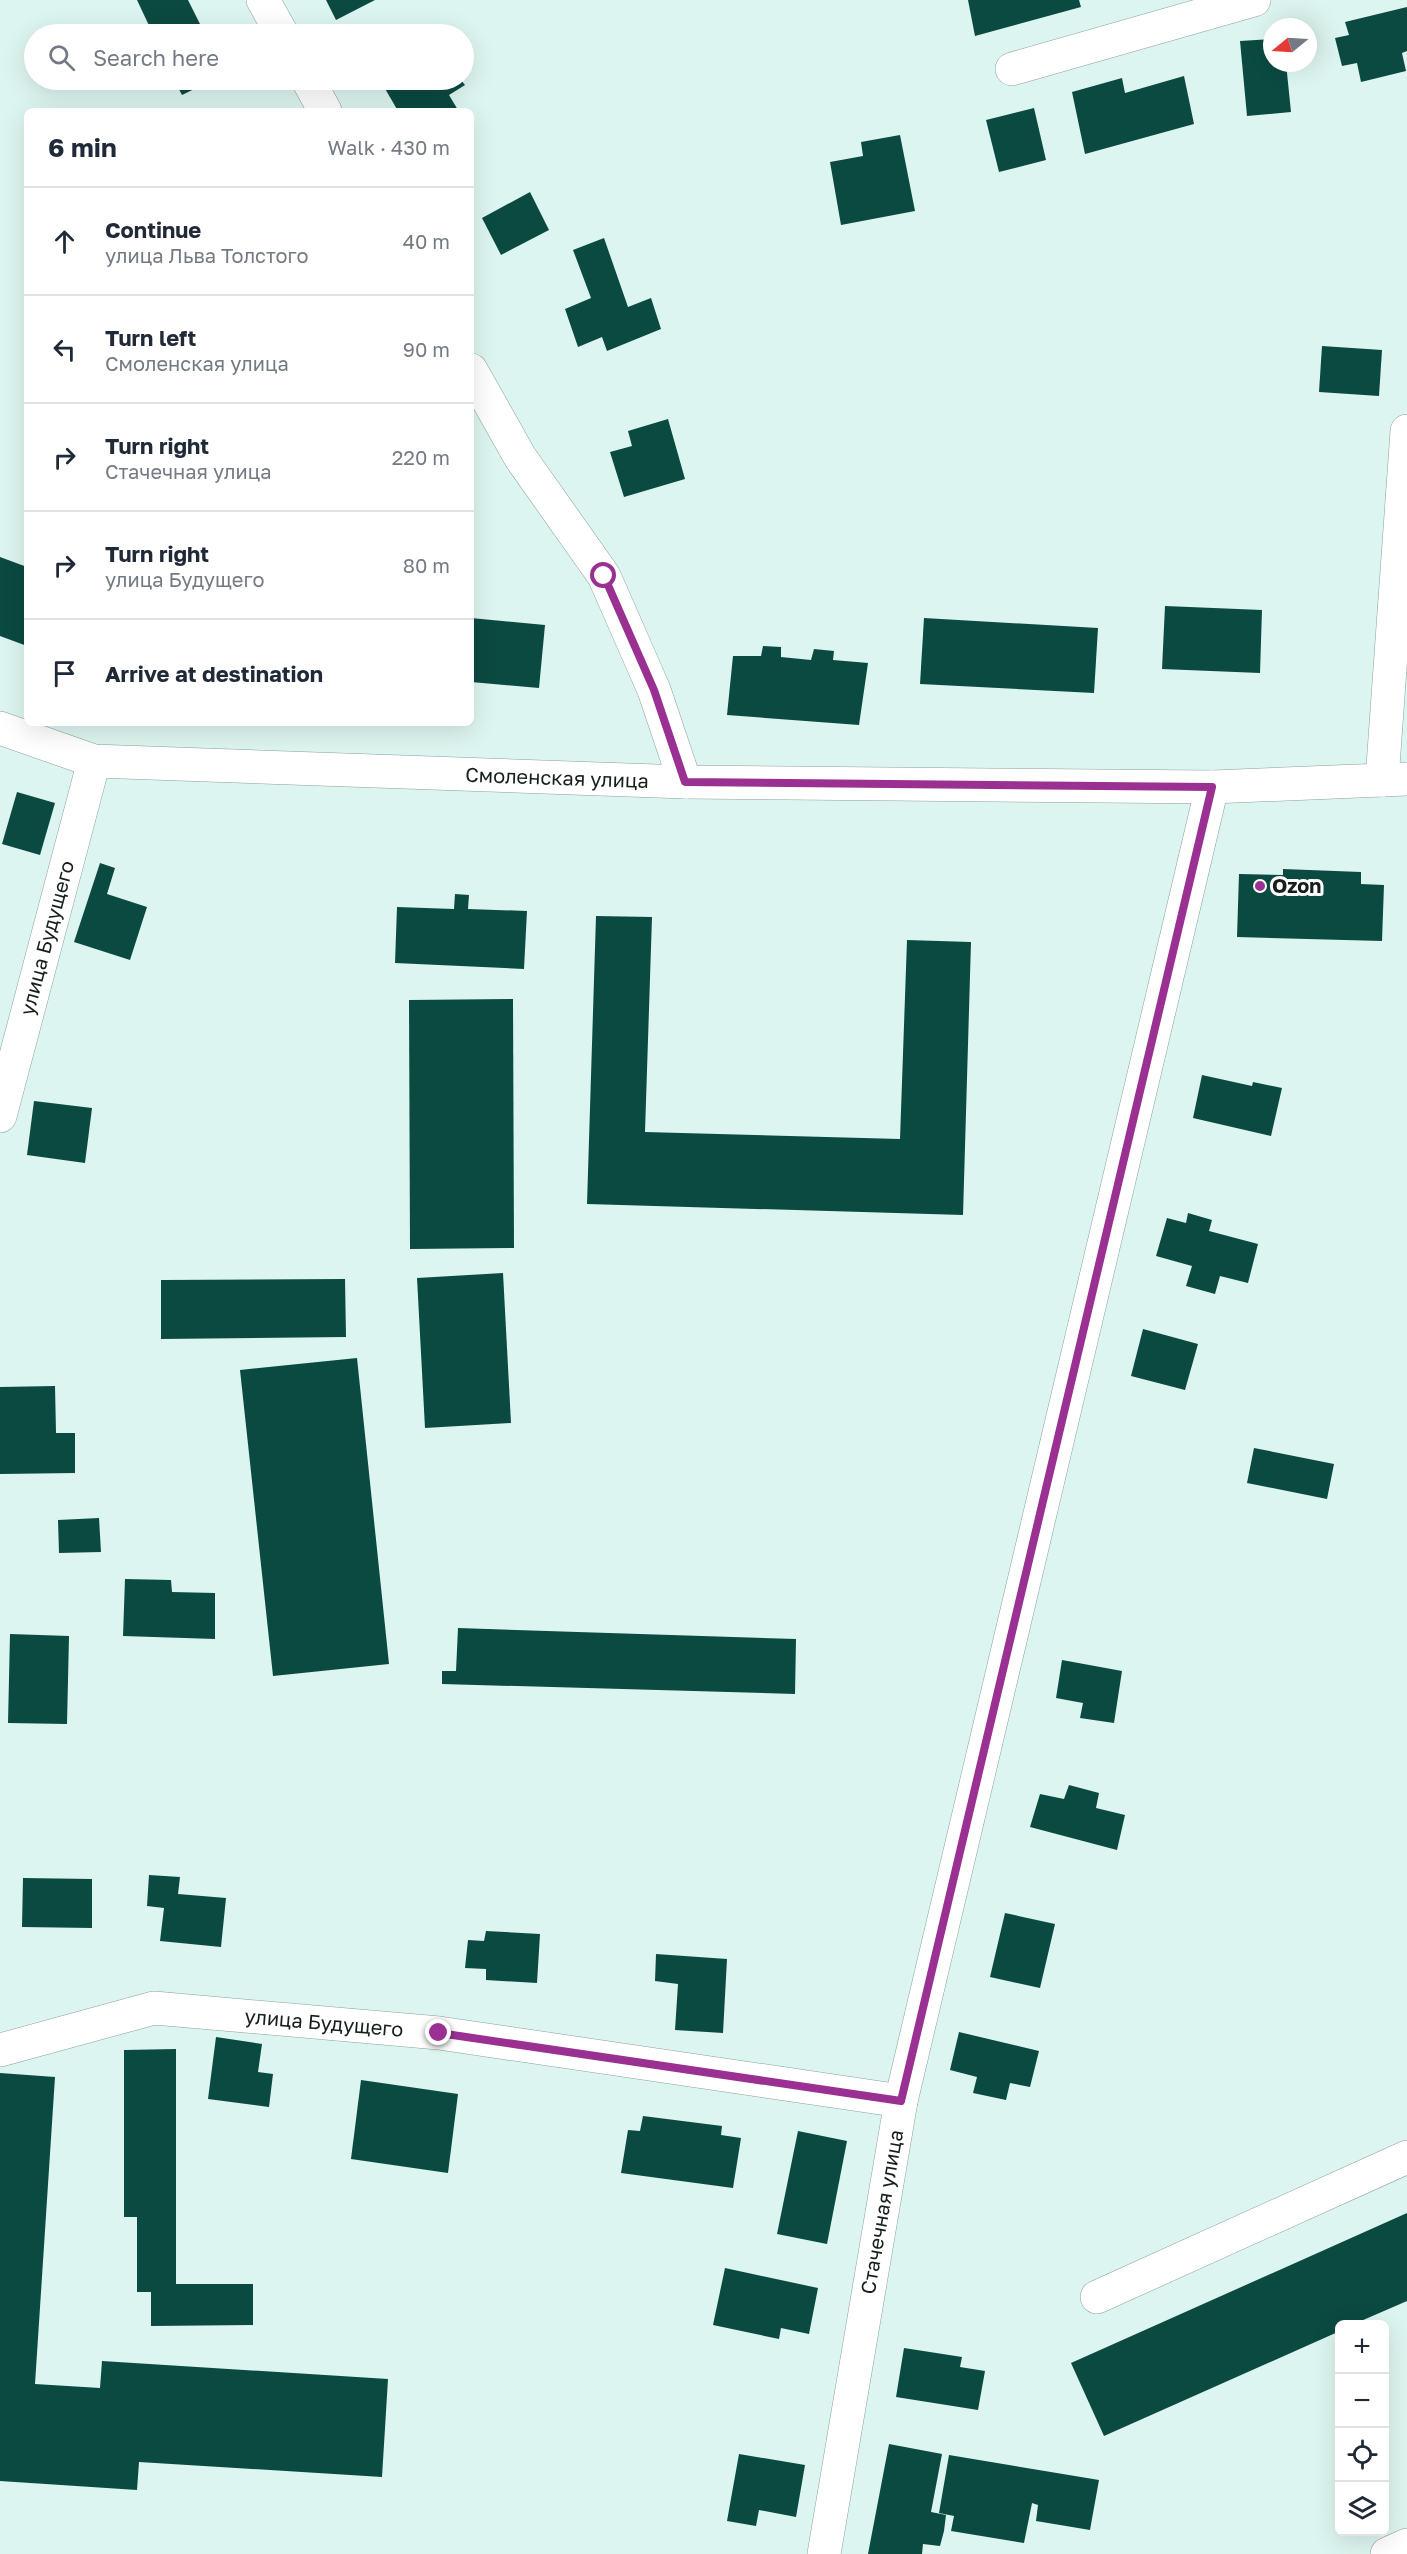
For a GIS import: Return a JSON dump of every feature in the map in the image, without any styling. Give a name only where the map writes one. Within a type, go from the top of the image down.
[{"type":"street","points":[[263,0],[276,24]]},
{"type":"street","points":[[1012,69],[1254,0]]},
{"type":"street","points":[[314,90],[324,108]]},
{"type":"street","points":[[474,375],[520,457],[604,576],[654,690],[685,782]]},
{"type":"street","points":[[1394,779],[1407,431]]},
{"type":"street","name":"Смоленская улица","points":[[0,728],[94,761],[685,782],[1212,787],[1394,779]]},
{"type":"street","name":"улица Будущего","points":[[0,1116],[94,761]]},
{"type":"street","name":"Стачечная улица","points":[[824,2554],[901,2101],[1212,787]]},
{"type":"street","name":"улица Будущего","points":[[0,2050],[154,2008],[439,2033],[901,2101]]},
{"type":"street","points":[[1097,2297],[1407,2157]]},
{"type":"street","points":[[1387,2554],[1407,2545]]},
{"type":"building","points":[[137,0],[188,0],[200,24],[148,24]]},
{"type":"building","points":[[326,0],[375,0],[336,20]]},
{"type":"building","points":[[968,0],[1079,0],[1081,7],[975,36]]},
{"type":"building","points":[[1407,7],[1407,51],[1402,53],[1406,71],[1361,82],[1357,63],[1342,66],[1335,38],[1349,35],[1345,22]]},
{"type":"building","points":[[1263,40],[1263,72],[1287,72],[1291,112],[1247,116],[1240,41]]},
{"type":"building","points":[[1184,76],[1194,124],[1085,154],[1072,92],[1122,78],[1125,93]]},
{"type":"building","points":[[179,90],[192,90],[182,95]]},
{"type":"building","points":[[386,90],[457,90],[449,95],[457,108],[396,108]]},
{"type":"building","points":[[1034,108],[1046,160],[999,172],[986,120]]},
{"type":"building","points":[[900,135],[915,211],[841,225],[830,162],[863,156],[861,142]]},
{"type":"building","points":[[530,192],[549,230],[501,255],[482,218]]},
{"type":"building","points":[[604,238],[628,307],[651,298],[661,329],[607,351],[602,337],[578,347],[565,309],[591,298],[573,250]]},
{"type":"building","points":[[1322,346],[1382,350],[1379,396],[1319,392]]},
{"type":"building","points":[[668,419],[685,479],[624,497],[610,452],[632,446],[628,431]]},
{"type":"building","points":[[0,557],[24,566],[24,645],[0,636]]},
{"type":"building","points":[[1165,606],[1262,610],[1260,673],[1162,669]]},
{"type":"building","points":[[474,618],[545,625],[539,688],[474,682]]},
{"type":"building","points":[[924,618],[1098,628],[1094,693],[920,684]]},
{"type":"building","points":[[763,646],[781,647],[781,657],[811,660],[814,649],[834,651],[833,660],[868,663],[859,725],[727,715],[733,656],[761,656]]},
{"type":"building","points":[[17,792],[55,803],[40,855],[2,844]]},
{"type":"building","points":[[100,863],[115,868],[107,894],[147,907],[130,960],[74,942]]},
{"type":"building","points":[[1283,869],[1361,872],[1361,884],[1384,885],[1382,941],[1237,937],[1239,874],[1283,875]]},
{"type":"building","points":[[455,894],[469,895],[468,909],[527,911],[524,969],[395,963],[397,907],[454,909]]},
{"type":"building","points":[[596,916],[652,917],[645,1132],[900,1139],[907,940],[971,942],[963,1215],[587,1204]]},
{"type":"building","points":[[513,999],[514,1248],[410,1249],[409,1000]]},
{"type":"building","points":[[1202,1075],[1252,1086],[1253,1082],[1282,1088],[1271,1136],[1193,1118]]},
{"type":"building","points":[[34,1101],[92,1108],[85,1163],[27,1155]]},
{"type":"building","points":[[1188,1213],[1212,1220],[1209,1231],[1258,1244],[1248,1283],[1220,1276],[1215,1294],[1186,1286],[1192,1266],[1156,1256],[1167,1218],[1186,1223]]},
{"type":"building","points":[[503,1273],[511,1423],[425,1428],[417,1278]]},
{"type":"building","points":[[345,1279],[346,1337],[161,1339],[161,1280]]},
{"type":"building","points":[[1143,1329],[1198,1344],[1185,1390],[1131,1376]]},
{"type":"building","points":[[357,1358],[389,1664],[273,1676],[240,1370]]},
{"type":"building","points":[[55,1386],[56,1433],[75,1433],[75,1473],[0,1474],[0,1387]]},
{"type":"building","points":[[1254,1448],[1334,1464],[1327,1499],[1247,1483]]},
{"type":"building","points":[[99,1518],[101,1552],[59,1553],[58,1520]]},
{"type":"building","points":[[125,1579],[171,1580],[172,1592],[215,1593],[215,1639],[123,1636]]},
{"type":"building","points":[[458,1628],[796,1639],[795,1694],[442,1684],[442,1671],[456,1671]]},
{"type":"building","points":[[10,1634],[69,1636],[67,1724],[8,1723]]},
{"type":"building","points":[[1062,1660],[1122,1671],[1114,1723],[1080,1718],[1083,1703],[1056,1698]]},
{"type":"building","points":[[1069,1785],[1099,1793],[1096,1808],[1125,1815],[1117,1850],[1030,1827],[1040,1794],[1064,1799]]},
{"type":"building","points":[[149,1875],[180,1877],[178,1894],[226,1898],[221,1947],[160,1941],[164,1908],[147,1906]]},
{"type":"building","points":[[23,1878],[92,1879],[92,1928],[22,1927]]},
{"type":"building","points":[[1005,1913],[1055,1924],[1040,1988],[990,1977]]},
{"type":"building","points":[[486,1931],[540,1934],[537,1983],[486,1980],[486,1969],[465,1968],[468,1940],[484,1941]]},
{"type":"building","points":[[656,1954],[727,1959],[723,2033],[675,2030],[678,1984],[655,1981]]},
{"type":"building","points":[[959,2032],[1039,2051],[1030,2087],[1010,2083],[1006,2100],[973,2093],[977,2077],[950,2070]]},
{"type":"building","points":[[216,2037],[262,2044],[258,2072],[273,2074],[269,2107],[208,2099]]},
{"type":"building","points":[[176,2049],[176,2284],[253,2284],[253,2325],[151,2326],[151,2292],[137,2292],[137,2217],[124,2217],[124,2050]]},
{"type":"building","points":[[0,2073],[55,2077],[35,2384],[100,2388],[102,2361],[388,2379],[382,2477],[139,2462],[137,2490],[0,2481]]},
{"type":"building","points":[[361,2080],[458,2094],[448,2173],[351,2159]]},
{"type":"building","points":[[643,2116],[722,2126],[721,2135],[741,2138],[733,2188],[621,2173],[628,2130],[640,2131]]},
{"type":"building","points":[[798,2131],[847,2141],[827,2244],[777,2234]]},
{"type":"building","points":[[1407,2213],[1407,2301],[1363,2320],[1335,2320],[1335,2333],[1104,2436],[1071,2363]]},
{"type":"building","points":[[725,2268],[818,2288],[809,2334],[781,2328],[779,2339],[713,2325]]},
{"type":"building","points":[[904,2348],[962,2357],[960,2367],[985,2371],[978,2410],[896,2397]]},
{"type":"building","points":[[889,2444],[942,2454],[931,2512],[946,2515],[944,2531],[940,2546],[923,2544],[922,2554],[868,2554]]},
{"type":"building","points":[[739,2454],[805,2465],[796,2517],[759,2510],[756,2526],[727,2521]]},
{"type":"building","points":[[949,2455],[1099,2480],[1090,2530],[1036,2521],[1038,2505],[1032,2503],[1024,2543],[951,2531],[954,2516],[939,2513]]},
{"type":"place","name":"Ozon","points":[[1260,886]]},
{"type":"route","points":[[439,2033],[901,2101],[1212,787],[685,782],[654,690],[604,576]]}]
